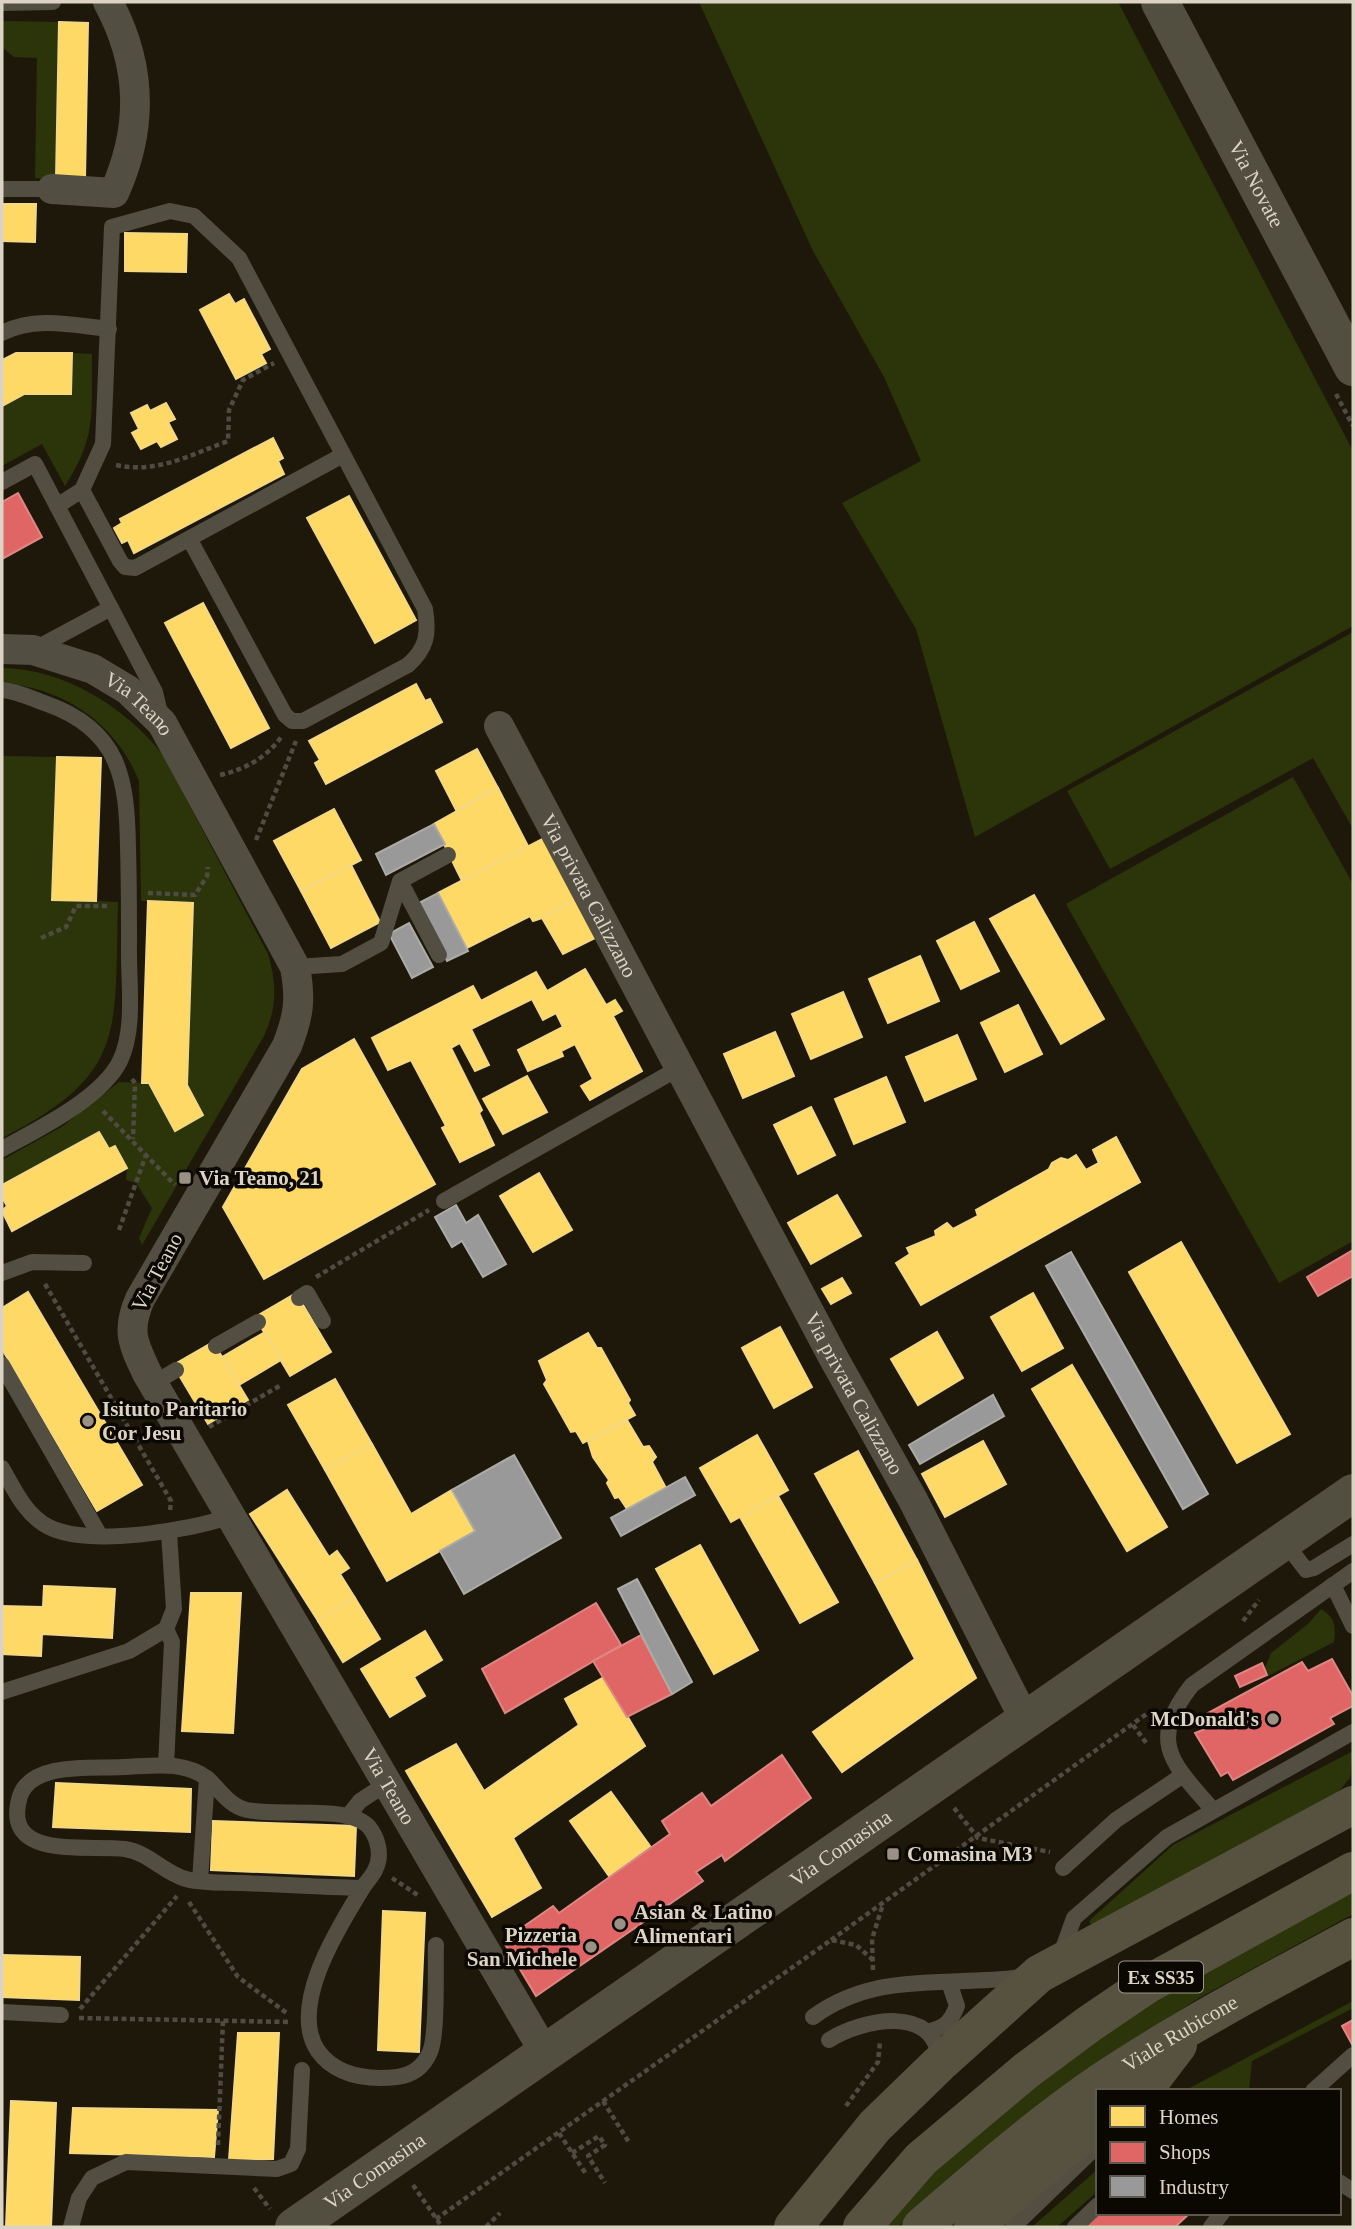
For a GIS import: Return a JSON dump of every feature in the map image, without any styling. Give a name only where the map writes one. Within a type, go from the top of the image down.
[{"type":"highway","points":[[793,2227],[876,2126],[935,2047],[1049,1968],[1353,1805]]},
{"type":"highway","points":[[1236,1935],[1353,1860]]},
{"type":"highway","points":[[1236,1935],[1353,1871]]},
{"type":"highway","name":"Ex SS35","points":[[862,2227],[921,2159],[1027,2070],[1148,1984],[1236,1935]]},
{"type":"highway","name":"Viale Rubicone","points":[[921,2227],[1017,2146],[1102,2081],[1194,2024],[1353,1937]]},
{"type":"highway","points":[[1269,1982],[1353,1958]]},
{"type":"highway","points":[[1145,2089],[1194,2024]]},
{"type":"highway","points":[[973,2227],[1072,2143],[1096,2127]]},
{"type":"main road","name":"Via Novate","points":[[1160,2],[1353,367]]},
{"type":"main road","name":"Via Comasina","points":[[294,2227],[1025,1720],[1290,1550],[1353,1493]]},
{"type":"street","points":[[52,189],[114,193],[129,151],[136,122],[137,95],[129,48],[108,2]]},
{"type":"street","name":"Via Teano","points":[[2,649],[33,650],[93,669],[128,690],[162,723],[233,848],[295,967],[300,995],[296,1021],[286,1046],[159,1264],[132,1318],[131,1334],[136,1350],[165,1377],[231,1516],[389,1782],[545,2053]]},
{"type":"street","name":"Via privata Calizzano","points":[[499,726],[833,1357],[913,1500],[1025,1720]]},
{"type":"lane","points":[[2,3],[53,2]]},
{"type":"lane","points":[[2,190],[52,189]]},
{"type":"lane","points":[[114,193],[128,222]]},
{"type":"lane","points":[[57,506],[82,490],[98,460],[106,428],[112,227],[170,211],[194,216],[239,258],[425,609],[428,632],[421,654],[408,665],[297,721],[285,715],[190,540]]},
{"type":"lane","points":[[2,333],[22,324],[40,322],[109,329]]},
{"type":"lane","points":[[82,490],[125,567],[135,568],[343,455]]},
{"type":"lane","points":[[2,482],[35,464],[155,692],[162,723]]},
{"type":"lane","points":[[33,650],[111,608]]},
{"type":"lane","points":[[2,690],[68,712],[87,726],[112,753],[121,770],[128,804],[129,899],[128,1021],[119,1063],[87,1096],[2,1149]]},
{"type":"lane","points":[[295,967],[341,964],[381,943],[400,881],[449,855]]},
{"type":"lane","points":[[400,881],[439,955]]},
{"type":"lane","points":[[444,1201],[681,1067]]},
{"type":"lane","points":[[2,1273],[32,1262],[83,1263]]},
{"type":"lane","points":[[303,1295],[323,1321]]},
{"type":"lane","points":[[216,1346],[258,1322]]},
{"type":"lane","points":[[2,1365],[99,1534]]},
{"type":"lane","points":[[2,1468],[32,1514],[48,1527],[69,1533],[169,1533],[199,1527],[231,1516]]},
{"type":"lane","points":[[2,1692],[130,1651],[166,1629],[174,1609],[169,1533]]},
{"type":"lane","points":[[1290,1550],[1306,1570],[1314,1569],[1353,1544]]},
{"type":"lane","points":[[1213,1810],[1183,1775],[1171,1755],[1167,1732],[1174,1707],[1192,1685],[1353,1571]]},
{"type":"lane","points":[[1332,1585],[1353,1626]]},
{"type":"lane","points":[[166,1629],[172,1642],[166,1765]]},
{"type":"lane","points":[[813,2017],[853,1993],[908,1983],[949,1982],[1049,1968],[1074,1918],[1167,1837],[1353,1732]]},
{"type":"lane","points":[[362,1888],[200,1881],[165,1871],[148,1858],[128,1849],[52,1847],[32,1842],[21,1827],[17,1807],[23,1788],[36,1776],[58,1770],[166,1765],[188,1769],[206,1778],[225,1798],[245,1810],[348,1816],[367,1824],[378,1841],[377,1867],[362,1888],[318,1973],[307,2022],[314,2044],[324,2059],[339,2070],[366,2078],[401,2077],[419,2069],[432,2049],[436,1945]]},
{"type":"lane","points":[[1065,1866],[1116,1820],[1183,1775]]},
{"type":"lane","points":[[200,1881],[206,1778]]},
{"type":"lane","points":[[348,1816],[360,1801],[389,1782]]},
{"type":"lane","points":[[830,2040],[860,2026],[895,2022],[935,2047],[957,2006],[949,1982]]},
{"type":"lane","points":[[2,2012],[61,2015]]},
{"type":"lane","points":[[1315,2089],[1353,2055]]},
{"type":"lane","points":[[71,2227],[79,2198],[92,2178],[104,2170],[126,2162],[276,2169],[291,2164],[299,2149],[302,2070]]},
{"type":"lane","points":[[1013,2227],[1096,2147]]},
{"type":"lane","points":[[1074,2227],[1096,2207]]},
{"type":"path","points":[[98,460],[138,470],[164,465],[228,440],[229,410],[243,380],[290,354]]},
{"type":"path","points":[[199,786],[218,776],[243,769],[262,758],[297,721]]},
{"type":"path","points":[[41,938],[66,927],[76,906],[195,895],[208,877],[208,858],[233,848],[255,844],[297,721]]},
{"type":"path","points":[[119,1063],[135,1083],[133,1140]]},
{"type":"path","points":[[87,1096],[176,1186]]},
{"type":"path","points":[[119,1230],[146,1155]]},
{"type":"path","points":[[303,1295],[302,1285],[444,1201]]},
{"type":"path","points":[[32,1262],[171,1501],[169,1533]]},
{"type":"path","points":[[202,1431],[281,1385]]},
{"type":"path","points":[[1235,1630],[1274,1579],[1290,1550]]},
{"type":"path","points":[[436,2219],[978,1838],[1163,1703]]},
{"type":"path","points":[[954,1808],[978,1838],[1057,1853],[1065,1866]]},
{"type":"path","points":[[182,1891],[238,1977],[297,2022],[223,2020],[73,2018],[182,1891]]},
{"type":"path","points":[[831,1940],[856,1945],[873,1960],[872,1939],[883,1903]]},
{"type":"path","points":[[217,2166],[223,2020]]},
{"type":"path","points":[[603,2101],[629,2144]]},
{"type":"path","points":[[559,2133],[586,2174]]},
{"type":"path","points":[[572,2154],[599,2136],[605,2145],[588,2156],[605,2183]]},
{"type":"path","points":[[407,2177],[442,2227]]},
{"type":"path","points":[[486,2227],[500,2213]]},
{"type":"green space","points":[[699,2],[1118,2],[1353,451],[1353,626],[975,837],[916,629],[842,503],[921,461],[884,377],[813,251]]},
{"type":"green space","points":[[2,21],[59,22],[56,179],[35,178],[37,58],[14,57],[2,47]]},
{"type":"green space","points":[[72,353],[92,354],[92,408],[83,452],[65,486],[42,444],[2,466],[2,406],[24,394],[71,394]]},
{"type":"green space","points":[[1353,632],[1353,829],[1313,758],[1110,869],[1067,791]]},
{"type":"green space","points":[[2,668],[48,675],[71,683],[112,707],[148,738],[163,755],[268,954],[271,966],[273,1006],[264,1036],[142,1245],[139,1238],[152,1208],[136,1183],[126,1180],[127,1168],[115,1147],[109,1149],[99,1132],[2,1185],[2,1160],[63,1126],[119,1082],[149,1083],[175,1130],[203,1115],[187,1085],[193,903],[141,901],[139,781],[117,742],[85,712],[67,701],[25,686],[2,683]]},
{"type":"green space","points":[[2,756],[57,757],[52,899],[118,902],[116,984],[113,1016],[106,1044],[93,1069],[73,1092],[43,1115],[2,1138]]},
{"type":"green space","points":[[1293,777],[1353,884],[1353,1241],[1279,1283],[1066,904]]},
{"type":"green space","points":[[1321,1609],[1334,1623],[1334,1642],[1268,1676],[1265,1668],[1271,1653],[1308,1624]]},
{"type":"green space","points":[[1353,1751],[1350,1778],[1330,1802],[1093,1927],[1089,1921],[1173,1845]]},
{"type":"green space","points":[[1353,1886],[1353,1914],[1199,1998],[1080,2074],[920,2205],[898,2227],[876,2227],[924,2173],[1101,2031]]},
{"type":"green space","points":[[1353,2001],[1353,2008],[1252,2061],[1249,2089],[1188,2089]]},
{"type":"green space","points":[[1096,2171],[1096,2193],[1057,2227],[1032,2227]]},
{"type":"building: Homes","points":[[59,22],[88,23],[85,179],[56,179]]},
{"type":"building: Homes","points":[[2,204],[36,204],[35,242],[2,241]]},
{"type":"building: Homes","points":[[125,233],[187,234],[186,272],[125,271]]},
{"type":"building: Homes","points":[[229,294],[235,304],[244,299],[270,349],[261,354],[266,363],[236,379],[200,310]]},
{"type":"building: Homes","points":[[16,353],[72,353],[71,394],[24,394],[2,406],[2,360]]},
{"type":"building: Homes","points":[[166,403],[175,419],[168,422],[177,439],[161,447],[157,441],[141,449],[132,433],[139,429],[131,413],[147,405],[150,411]]},
{"type":"building: Homes","points":[[273,438],[283,458],[278,461],[284,474],[134,553],[128,540],[122,543],[114,528],[122,523],[120,519]]},
{"type":"building: Homes","points":[[349,496],[416,620],[375,643],[307,518]]},
{"type":"building: Homes","points":[[203,603],[269,728],[231,748],[165,623]]},
{"type":"building: Homes","points":[[416,684],[425,701],[430,699],[442,722],[326,784],[315,763],[320,760],[309,741]]},
{"type":"building: Homes","points":[[477,749],[498,788],[456,810],[436,771]]},
{"type":"building: Homes","points":[[57,757],[101,758],[96,901],[52,900]]},
{"type":"building: Homes","points":[[498,788],[528,846],[462,881],[434,824]]},
{"type":"building: Homes","points":[[334,809],[361,860],[301,891],[274,841]]},
{"type":"building: Homes","points":[[548,836],[580,897],[542,918],[533,921],[530,916],[467,948],[438,893]]},
{"type":"building: Homes","points":[[351,865],[380,922],[331,948],[301,891]]},
{"type":"building: Homes","points":[[1034,895],[1104,1019],[1061,1044],[990,919]]},
{"type":"building: Homes","points":[[580,897],[599,936],[563,954],[542,918]]},
{"type":"building: Homes","points":[[148,901],[193,903],[187,1085],[203,1115],[175,1131],[149,1083],[142,1083]]},
{"type":"building: Homes","points":[[974,922],[999,971],[961,989],[937,941]]},
{"type":"building: Homes","points":[[920,956],[939,1001],[888,1023],[869,979]]},
{"type":"building: Homes","points":[[585,969],[606,1005],[615,1000],[622,1011],[613,1016],[642,1071],[590,1100],[581,1086],[593,1079],[575,1044],[561,1051],[563,1056],[528,1071],[518,1050],[563,1027],[556,1013],[543,1020],[532,999],[471,1029],[489,1065],[475,1071],[460,1043],[451,1048],[482,1110],[479,1113],[494,1145],[460,1162],[442,1128],[446,1126],[411,1060],[388,1070],[372,1038],[473,986],[481,1001],[536,972],[547,991]]},
{"type":"building: Homes","points":[[843,992],[862,1037],[811,1059],[792,1014]]},
{"type":"building: Homes","points":[[1018,1005],[1042,1054],[1005,1072],[981,1023]]},
{"type":"building: Homes","points":[[775,1032],[794,1076],[743,1098],[724,1054]]},
{"type":"building: Homes","points":[[957,1035],[976,1079],[925,1101],[906,1057]]},
{"type":"building: Homes","points":[[354,1039],[435,1184],[264,1279],[223,1207],[302,1069]]},
{"type":"building: Homes","points":[[527,1076],[547,1112],[503,1134],[483,1099]]},
{"type":"building: Homes","points":[[886,1077],[905,1122],[854,1144],[835,1099]]},
{"type":"building: Homes","points":[[811,1107],[835,1155],[798,1174],[774,1125]]},
{"type":"building: Homes","points":[[99,1132],[109,1149],[115,1146],[127,1168],[12,1231],[2,1211],[7,1206],[2,1197],[2,1185]]},
{"type":"building: Homes","points":[[1116,1137],[1140,1182],[921,1305],[896,1263],[910,1254],[907,1248],[936,1236],[935,1231],[947,1223],[953,1229],[978,1216],[976,1210],[1049,1169],[1052,1163],[1061,1158],[1068,1160],[1076,1155],[1086,1170],[1099,1163],[1093,1150]]},
{"type":"building: Homes","points":[[539,1173],[572,1230],[533,1252],[500,1196]]},
{"type":"building: Homes","points":[[837,1195],[861,1236],[811,1264],[788,1223]]},
{"type":"building: Homes","points":[[1181,1242],[1290,1434],[1237,1463],[1129,1272]]},
{"type":"building: Homes","points":[[842,1278],[851,1293],[831,1304],[822,1289]]},
{"type":"building: Homes","points":[[28,1292],[142,1485],[97,1511],[2,1349],[2,1308]]},
{"type":"building: Homes","points":[[296,1293],[331,1352],[290,1376],[255,1317]]},
{"type":"building: Homes","points":[[1033,1293],[1063,1348],[1022,1371],[991,1317]]},
{"type":"building: Homes","points":[[780,1327],[812,1387],[774,1408],[742,1348]]},
{"type":"building: Homes","points":[[265,1332],[281,1360],[239,1385],[222,1357]]},
{"type":"building: Homes","points":[[937,1332],[963,1378],[918,1405],[891,1359]]},
{"type":"building: Homes","points":[[588,1333],[597,1348],[601,1348],[630,1400],[628,1403],[635,1415],[583,1443],[576,1431],[571,1432],[544,1384],[547,1380],[539,1361]]},
{"type":"building: Homes","points":[[213,1342],[248,1400],[208,1424],[173,1365]]},
{"type":"building: Homes","points":[[1072,1365],[1167,1527],[1127,1551],[1032,1389]]},
{"type":"building: Homes","points":[[335,1379],[372,1444],[325,1470],[288,1405]]},
{"type":"building: Homes","points":[[627,1420],[643,1447],[649,1446],[656,1457],[652,1462],[666,1488],[627,1509],[619,1497],[615,1498],[607,1483],[609,1480],[593,1457],[588,1441]]},
{"type":"building: Homes","points":[[757,1435],[788,1490],[731,1522],[700,1468]]},
{"type":"building: Homes","points":[[983,1441],[1006,1484],[945,1517],[922,1474]]},
{"type":"building: Homes","points":[[372,1444],[411,1514],[452,1490],[475,1531],[387,1581],[325,1470]]},
{"type":"building: Homes","points":[[858,1451],[917,1560],[875,1583],[815,1474]]},
{"type":"building: Homes","points":[[287,1490],[329,1557],[337,1551],[349,1568],[340,1574],[355,1598],[318,1621],[250,1514]]},
{"type":"building: Homes","points":[[778,1496],[838,1602],[800,1623],[740,1517]]},
{"type":"building: Homes","points":[[700,1545],[758,1650],[714,1674],[656,1569]]},
{"type":"building: Homes","points":[[917,1560],[976,1678],[842,1772],[813,1732],[915,1659],[875,1583]]},
{"type":"building: Homes","points":[[44,1586],[115,1589],[112,1638],[42,1634],[41,1656],[2,1654],[2,1606],[43,1607]]},
{"type":"building: Homes","points":[[191,1593],[241,1593],[233,1733],[182,1731]]},
{"type":"building: Homes","points":[[355,1598],[380,1639],[343,1662],[318,1621]]},
{"type":"building: Homes","points":[[425,1631],[442,1660],[414,1677],[425,1696],[390,1717],[361,1669]]},
{"type":"building: Homes","points":[[604,1677],[645,1746],[513,1838],[541,1888],[492,1917],[406,1771],[456,1744],[484,1791],[579,1725],[565,1699]]},
{"type":"building: Homes","points":[[56,1783],[191,1789],[190,1832],[53,1827]]},
{"type":"building: Homes","points":[[611,1792],[650,1846],[609,1876],[570,1821]]},
{"type":"building: Homes","points":[[213,1821],[356,1826],[354,1876],[211,1870]]},
{"type":"building: Homes","points":[[383,1911],[425,1913],[419,2052],[378,2050]]},
{"type":"building: Homes","points":[[2,1955],[80,1957],[79,2000],[2,1997]]},
{"type":"building: Homes","points":[[238,2033],[279,2033],[273,2159],[229,2160]]},
{"type":"building: Homes","points":[[11,2101],[56,2103],[51,2227],[6,2227]]},
{"type":"building: Homes","points":[[73,2108],[218,2110],[214,2157],[70,2153]]},
{"type":"building: Shops","points":[[18,493],[42,537],[2,559],[2,502]]},
{"type":"building: Shops","points":[[1353,1250],[1353,1276],[1318,1296],[1307,1277]]},
{"type":"building: Shops","points":[[596,1603],[621,1645],[505,1713],[482,1669]]},
{"type":"building: Shops","points":[[641,1635],[672,1694],[627,1717],[593,1661]]},
{"type":"building: Shops","points":[[1332,1659],[1353,1696],[1353,1706],[1330,1718],[1334,1724],[1233,1780],[1228,1772],[1221,1776],[1195,1733],[1205,1729],[1199,1718],[1302,1662],[1308,1671]]},
{"type":"building: Shops","points":[[1262,1663],[1267,1675],[1240,1687],[1235,1676]]},
{"type":"building: Shops","points":[[782,1755],[811,1798],[725,1861],[722,1855],[696,1872],[703,1881],[536,1996],[503,1941],[553,1906],[559,1913],[670,1834],[662,1821],[702,1793],[711,1806]]},
{"type":"building: Shops","points":[[1353,2020],[1353,2046],[1342,2026]]},
{"type":"building: Shops","points":[[1096,2214],[1188,2215],[1175,2227],[1078,2227]]},
{"type":"building: Industry","points":[[434,824],[445,844],[386,875],[376,854]]},
{"type":"building: Industry","points":[[438,893],[468,951],[447,961],[417,904]]},
{"type":"building: Industry","points":[[409,923],[433,967],[412,978],[389,934]]},
{"type":"building: Industry","points":[[456,1205],[466,1223],[478,1215],[506,1264],[483,1277],[462,1241],[452,1247],[435,1217]]},
{"type":"building: Industry","points":[[1071,1252],[1208,1494],[1183,1509],[1046,1266]]},
{"type":"building: Industry","points":[[993,1395],[1004,1416],[920,1464],[909,1445]]},
{"type":"building: Industry","points":[[514,1455],[561,1538],[464,1594],[440,1551],[475,1531],[452,1490]]},
{"type":"building: Industry","points":[[685,1477],[695,1495],[621,1536],[611,1518]]},
{"type":"building: Industry","points":[[637,1579],[692,1682],[672,1694],[618,1589]]},
{"type":"place","name":"Via Teano, 21","points":[[185,1178]]},
{"type":"place","name":"Isituto Paritario Cor Jesu","points":[[88,1421]]},
{"type":"place","name":"McDonald's","points":[[1273,1719]]},
{"type":"place","name":"Comasina M3","points":[[893,1854]]},
{"type":"place","name":"Asian & Latino Alimentari","points":[[620,1924]]},
{"type":"place","name":"Pizzeria San Michele","points":[[591,1947]]}]
